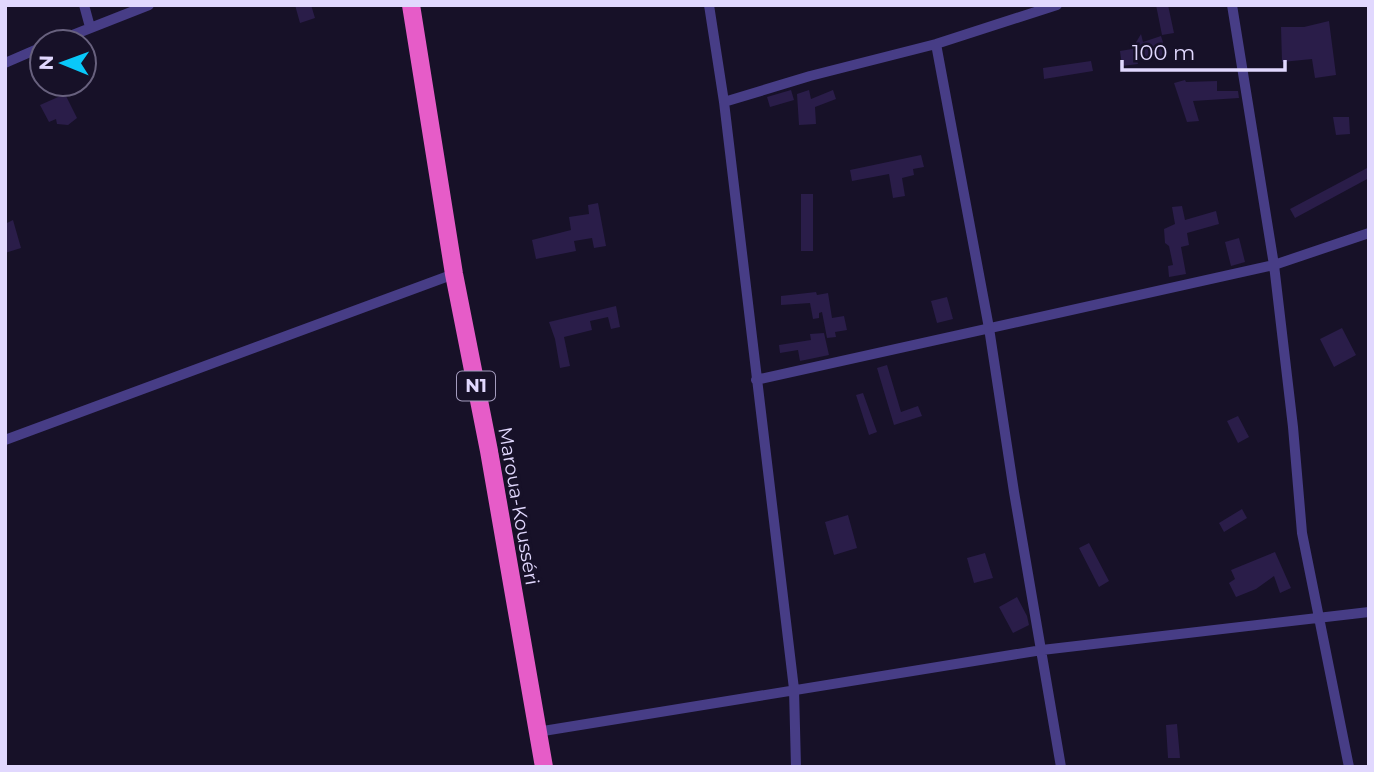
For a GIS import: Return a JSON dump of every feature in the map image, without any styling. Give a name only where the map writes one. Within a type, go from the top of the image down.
[{"type":"highway","name":"Maroua-Kousséri","points":[[411,5],[454,274],[489,451],[544,767]]},
{"type":"street","points":[[84,5],[90,27],[149,5]]},
{"type":"street","points":[[709,5],[724,102],[794,689],[796,767]]},
{"type":"street","points":[[724,102],[810,76],[936,44],[1023,10],[1056,5]]},
{"type":"street","points":[[1232,5],[1274,265],[1302,533],[1349,767]]},
{"type":"street","points":[[936,44],[989,328],[1061,767]]},
{"type":"street","points":[[5,62],[28,53]]},
{"type":"street","points":[[756,380],[1274,265],[1369,233]]},
{"type":"street","points":[[5,440],[454,274]]},
{"type":"street","points":[[537,732],[1042,649],[1369,612]]},
{"type":"building","points":[[295,5],[311,5],[315,18],[300,23]]},
{"type":"building","points":[[1156,5],[1168,5],[1174,33],[1162,35]]},
{"type":"building","points":[[1329,21],[1336,75],[1315,78],[1312,59],[1282,62],[1281,27],[1304,27]]},
{"type":"building","points":[[1141,34],[1143,42],[1161,36],[1167,55],[1137,60],[1138,64],[1122,66],[1120,51],[1132,49]]},
{"type":"building","points":[[1091,61],[1093,71],[1044,79],[1043,68]]},
{"type":"building","points":[[1185,80],[1217,81],[1217,91],[1238,91],[1239,98],[1193,101],[1199,121],[1187,122],[1174,83]]},
{"type":"building","points":[[791,90],[794,100],[770,107],[767,97]]},
{"type":"building","points":[[809,90],[811,99],[833,90],[836,99],[815,107],[816,124],[799,125],[797,94]]},
{"type":"building","points":[[56,98],[67,98],[77,118],[68,125],[57,124],[56,119],[49,122],[40,105]]},
{"type":"building","points":[[1333,117],[1349,117],[1350,134],[1336,135]]},
{"type":"building","points":[[921,155],[924,167],[913,169],[914,175],[902,178],[905,196],[893,198],[889,174],[852,181],[850,170]]},
{"type":"building","points":[[1369,167],[1369,178],[1295,218],[1290,209]]},
{"type":"building","points":[[801,194],[813,194],[813,251],[801,251]]},
{"type":"building","points":[[598,203],[606,246],[594,248],[592,238],[574,241],[576,251],[536,259],[532,240],[571,230],[569,217],[589,214],[588,205]]},
{"type":"building","points":[[1182,206],[1185,220],[1216,211],[1219,224],[1187,233],[1189,245],[1181,247],[1186,274],[1169,277],[1168,266],[1173,265],[1169,246],[1165,243],[1164,229],[1175,224],[1172,207]]},
{"type":"building","points":[[13,220],[21,248],[5,253],[5,224]]},
{"type":"building","points":[[1239,238],[1245,262],[1231,266],[1225,242]]},
{"type":"building","points":[[816,292],[817,295],[828,293],[832,318],[844,316],[847,330],[835,332],[836,337],[827,338],[822,312],[819,313],[819,318],[813,319],[810,303],[781,305],[781,296]]},
{"type":"building","points":[[947,297],[953,319],[937,323],[931,301]]},
{"type":"building","points":[[616,306],[620,327],[611,329],[608,317],[590,321],[592,330],[564,337],[570,366],[560,368],[549,322]]},
{"type":"building","points":[[1342,328],[1356,355],[1334,367],[1320,339]]},
{"type":"building","points":[[824,333],[829,355],[800,361],[798,350],[780,353],[779,345],[811,340],[810,334]]},
{"type":"building","points":[[887,365],[901,412],[918,406],[922,416],[894,425],[877,368]]},
{"type":"building","points":[[863,393],[877,432],[869,435],[856,395]]},
{"type":"building","points":[[1238,416],[1249,437],[1238,443],[1227,421]]},
{"type":"building","points":[[1242,509],[1247,518],[1224,532],[1219,523]]},
{"type":"building","points":[[848,515],[857,548],[834,555],[825,522]]},
{"type":"building","points":[[1089,543],[1109,581],[1099,587],[1079,548]]},
{"type":"building","points":[[1275,552],[1291,588],[1280,593],[1274,576],[1256,589],[1236,597],[1229,583],[1235,579],[1231,570]]},
{"type":"building","points":[[985,553],[993,578],[974,583],[967,558]]},
{"type":"building","points":[[1017,597],[1029,625],[1013,633],[999,607]]},
{"type":"building","points":[[1177,724],[1180,758],[1168,758],[1166,725]]}]
